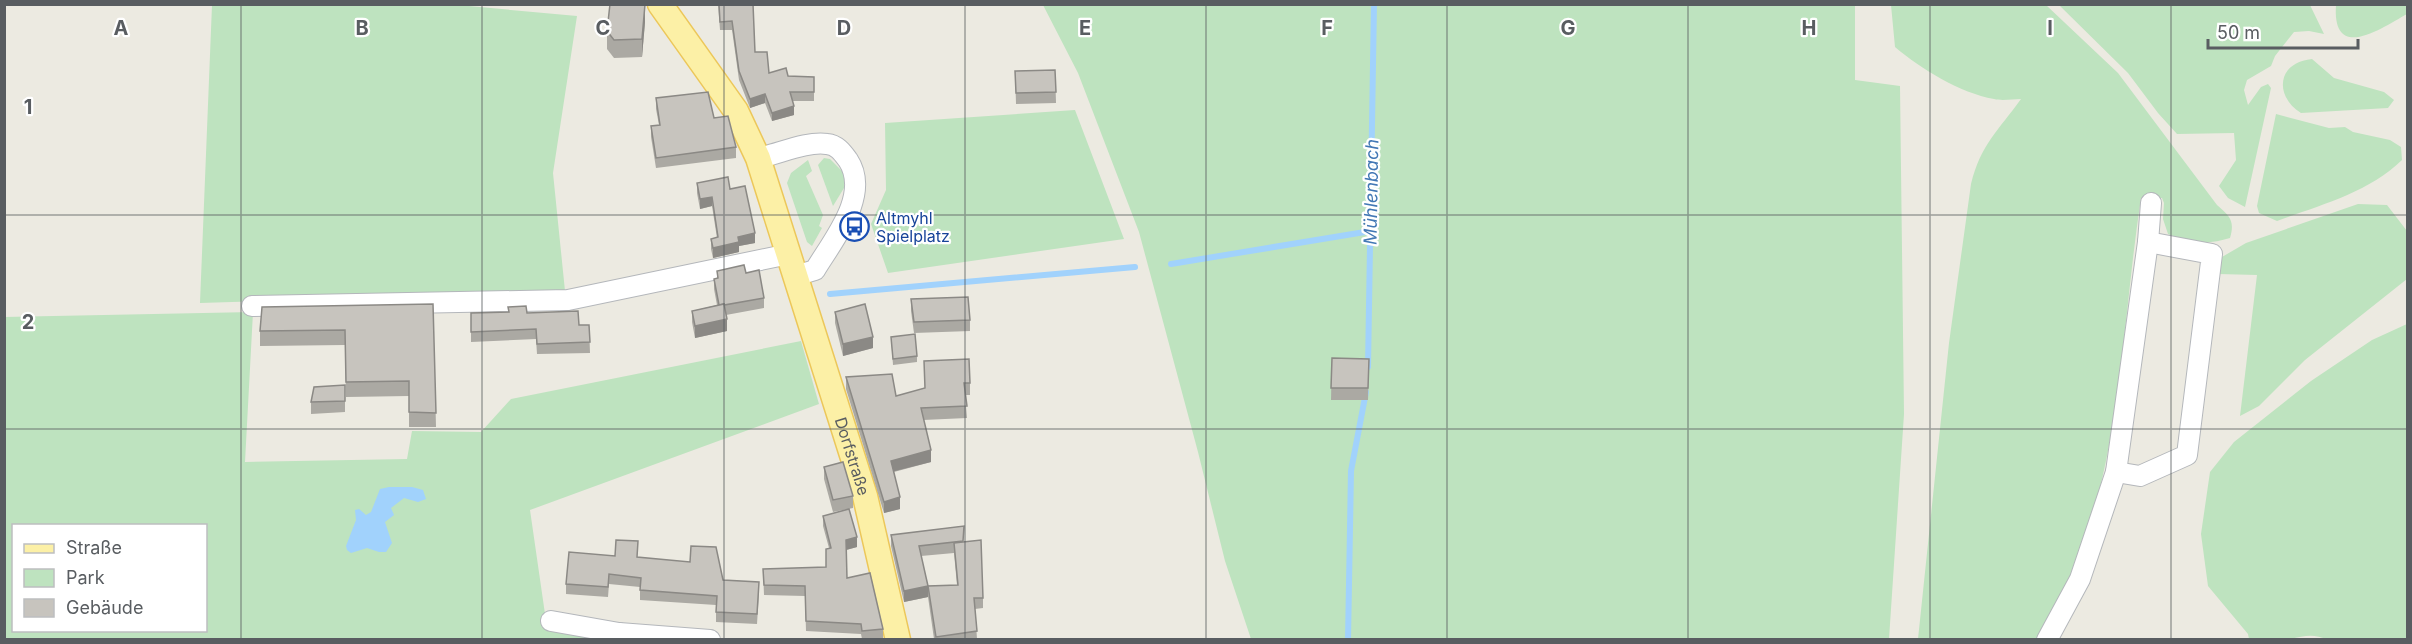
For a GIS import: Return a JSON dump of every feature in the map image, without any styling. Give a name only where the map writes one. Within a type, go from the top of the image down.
[{"type":"main road","name":"Dorfstraße","points":[[660,4],[736,111],[758,159],[865,496],[898,639]]},
{"type":"street","points":[[252,306],[568,300],[792,265],[815,270],[851,206],[856,187],[852,167],[839,148],[826,144],[807,146],[758,159]]},
{"type":"street","points":[[2047,639],[2080,579],[2116,472],[2148,242],[2151,203]]},
{"type":"street","points":[[2116,472],[2140,476],[2187,455],[2212,254],[2148,242]]},
{"type":"street","points":[[550,621],[619,636],[710,639]]},
{"type":"green space","points":[[447,4],[577,16],[553,173],[565,291],[200,303],[212,5]]},
{"type":"green space","points":[[1043,5],[1855,5],[1855,80],[1900,86],[1904,414],[1889,639],[1251,639],[1225,561],[1139,232],[1078,73]]},
{"type":"green space","points":[[1891,5],[2046,5],[2118,73],[2232,223],[2230,238],[2207,242],[2184,239],[2168,234],[2163,219],[2162,198],[2141,198],[2120,375],[2106,463],[2078,561],[2037,639],[1918,639],[1949,343],[1971,184],[1985,148],[2021,99],[2000,100],[1981,96],[1955,86],[1917,64],[1895,47]]},
{"type":"green space","points":[[2059,5],[2310,5],[2324,34],[2309,31],[2294,32],[2275,56],[2271,66],[2247,80],[2244,90],[2248,105],[2261,87],[2268,84],[2271,88],[2245,207],[2228,198],[2219,186],[2236,160],[2234,133],[2177,134],[2128,73]]},
{"type":"green space","points":[[2336,5],[2407,5],[2407,14],[2372,33],[2350,37],[2342,33],[2337,23]]},
{"type":"green space","points":[[2312,59],[2334,78],[2384,92],[2394,100],[2388,108],[2301,113],[2286,97],[2283,80],[2292,66]]},
{"type":"green space","points":[[1075,110],[1124,239],[888,273],[871,224],[886,190],[885,123]]},
{"type":"green space","points":[[2276,114],[2329,128],[2345,127],[2353,132],[2390,140],[2401,147],[2402,160],[2359,190],[2277,221],[2259,213],[2257,206]]},
{"type":"green space","points":[[824,158],[830,159],[844,173],[844,188],[833,206],[818,165]]},
{"type":"green space","points":[[808,160],[812,171],[806,176],[823,215],[819,226],[822,228],[812,246],[807,242],[787,183],[791,173]]},
{"type":"green space","points":[[2358,204],[2387,205],[2407,231],[2407,279],[2305,360],[2259,406],[2240,416],[2257,275],[2218,274],[2222,257],[2246,243]]},
{"type":"green space","points":[[253,312],[245,462],[407,459],[412,431],[481,432],[511,399],[801,341],[819,404],[530,510],[545,614],[608,639],[5,639],[4,317]]},
{"type":"green space","points":[[2407,324],[2407,639],[2328,640],[2318,636],[2309,636],[2280,640],[2249,639],[2248,634],[2208,586],[2201,534],[2210,472],[2234,442],[2311,381],[2372,340]]},
{"type":"water","points":[[412,487],[423,490],[426,499],[418,502],[404,498],[391,508],[394,515],[385,522],[392,543],[386,552],[367,548],[351,553],[346,546],[356,520],[355,510],[359,509],[366,515],[371,512],[380,489]]},
{"type":"building","points":[[610,4],[645,4],[642,39],[614,40],[607,31]]},
{"type":"building","points":[[719,4],[753,4],[755,52],[767,52],[769,73],[786,68],[788,76],[814,77],[814,92],[790,92],[794,106],[772,113],[765,94],[750,99],[739,71],[732,21],[720,22]]},
{"type":"building","points":[[1055,70],[1056,92],[1016,93],[1015,71]]},
{"type":"building","points":[[708,92],[714,118],[728,116],[736,147],[656,158],[651,126],[660,125],[656,98]]},
{"type":"building","points":[[728,177],[730,189],[745,186],[755,233],[738,237],[739,242],[713,248],[711,239],[718,237],[712,197],[700,199],[697,183]]},
{"type":"building","points":[[744,265],[746,273],[759,270],[764,298],[719,305],[714,279],[718,278],[717,271]]},
{"type":"building","points":[[968,297],[970,320],[914,322],[911,299]]},
{"type":"building","points":[[433,304],[436,413],[409,412],[409,381],[346,382],[345,330],[260,331],[262,307]]},
{"type":"building","points":[[724,304],[727,319],[695,326],[692,311]]},
{"type":"building","points":[[865,304],[873,337],[843,344],[835,312]]},
{"type":"building","points":[[526,306],[527,313],[578,311],[579,325],[589,325],[590,342],[537,344],[536,329],[471,332],[471,313],[509,312],[508,307]]},
{"type":"building","points":[[915,334],[917,356],[893,359],[891,337]]},
{"type":"building","points":[[1332,358],[1369,359],[1368,388],[1331,388]]},
{"type":"building","points":[[969,359],[970,383],[964,383],[967,406],[921,408],[931,450],[891,461],[900,497],[884,502],[846,377],[892,374],[896,396],[925,388],[924,361]]},
{"type":"building","points":[[345,385],[345,401],[311,402],[314,387]]},
{"type":"building","points":[[843,462],[853,496],[833,500],[824,467]]},
{"type":"building","points":[[849,509],[857,537],[846,540],[847,578],[870,573],[883,629],[862,631],[861,624],[806,621],[805,586],[764,585],[763,569],[826,567],[826,549],[831,548],[823,516]]},
{"type":"building","points":[[964,526],[963,541],[919,546],[928,586],[904,591],[891,535]]},
{"type":"building","points":[[616,540],[638,541],[637,557],[690,562],[691,546],[716,547],[723,580],[759,582],[757,614],[716,612],[717,596],[640,590],[641,578],[609,574],[608,587],[566,584],[569,552],[615,556]]},
{"type":"building","points":[[981,540],[983,598],[974,598],[977,631],[936,637],[928,586],[958,585],[954,543]]},
{"type":"waterway","name":"Mühlenbach","points":[[1368,367],[1374,4]]},
{"type":"waterway","points":[[1171,264],[1371,231]]},
{"type":"waterway","points":[[830,294],[1135,267]]},
{"type":"waterway","points":[[1348,640],[1351,471],[1366,392]]},
{"type":"place","name":"Altmyhl Spielplatz","points":[[855,227]]}]
